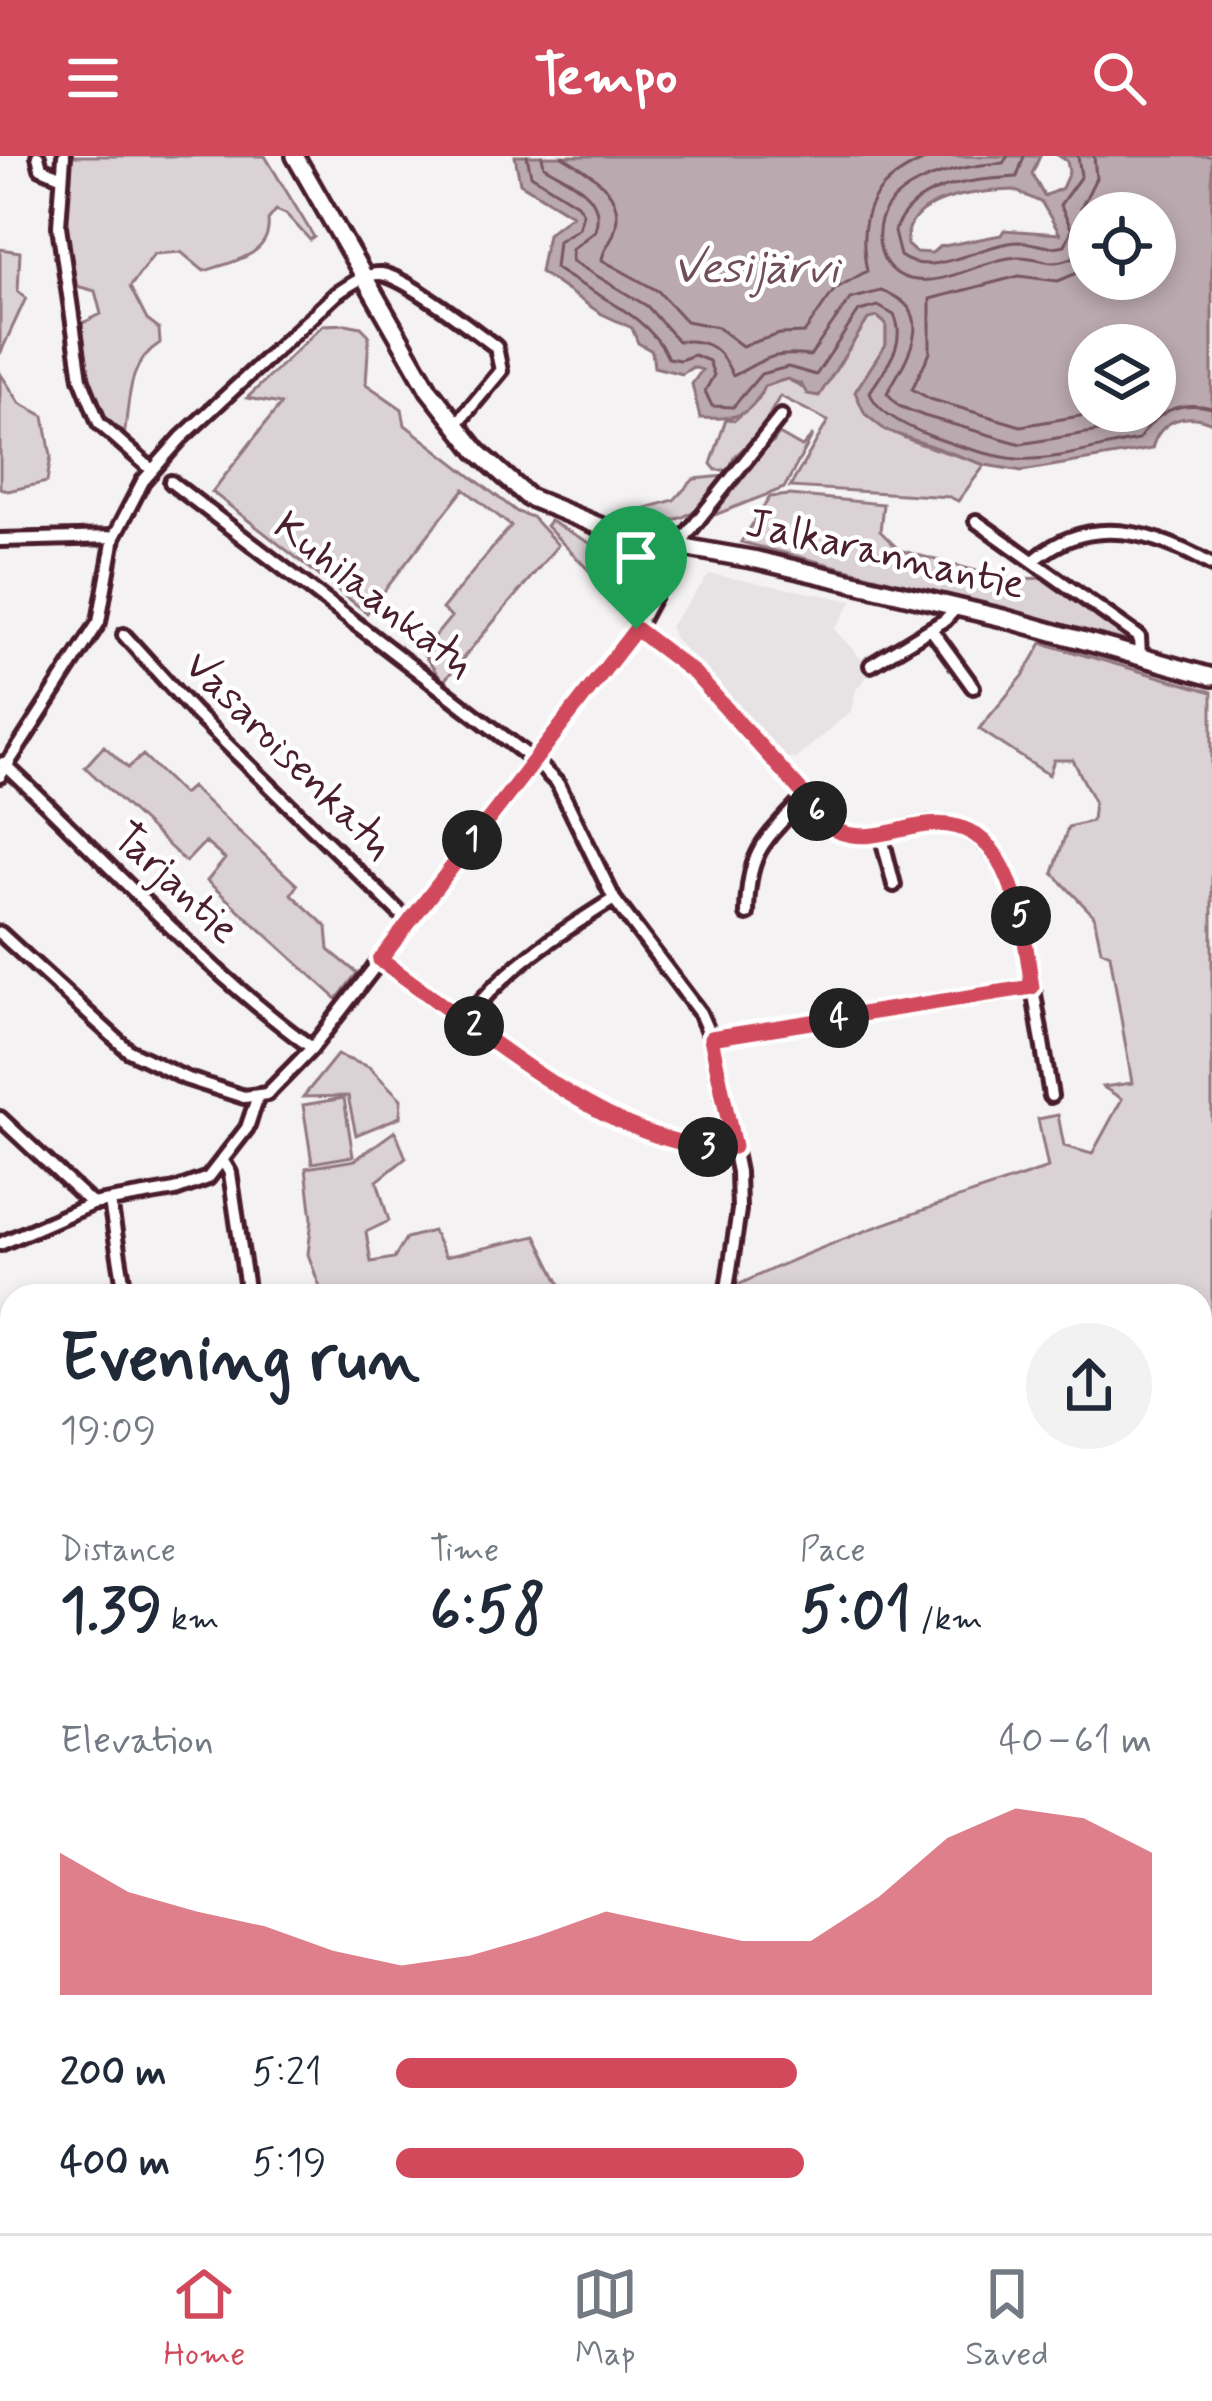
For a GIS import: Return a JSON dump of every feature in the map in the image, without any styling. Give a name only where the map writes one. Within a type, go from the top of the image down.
[{"type":"main road","name":"Jalkarannantie","points":[[295,156],[455,426],[528,497],[595,527],[957,608],[1212,677]]},
{"type":"street","points":[[38,156],[41,168],[60,176]]},
{"type":"street","points":[[64,156],[59,226],[81,378],[99,423],[152,469]]},
{"type":"street","points":[[2,768],[56,696],[99,622],[113,537],[152,469],[320,306],[365,277],[383,274],[427,298],[496,347],[501,371],[455,426]]},
{"type":"street","points":[[0,934],[129,1051],[185,1078],[244,1097],[257,1096],[281,1083],[636,629],[680,547],[781,416]]},
{"type":"street","name":"Kuhilaankatu","points":[[171,482],[535,761],[558,784],[614,899],[700,1013],[711,1038],[734,1147],[739,1210],[728,1284]]},
{"type":"street","points":[[976,520],[1139,637],[1140,656]]},
{"type":"street","points":[[1036,560],[1058,540],[1113,532],[1148,535],[1212,565]]},
{"type":"street","points":[[0,540],[113,537]]},
{"type":"street","points":[[871,665],[957,608]]},
{"type":"street","points":[[636,629],[694,673],[803,799],[837,831],[857,836],[956,826],[986,842],[1012,883],[1051,1096]]},
{"type":"street","points":[[931,629],[973,687]]},
{"type":"street","name":"Vasaroisenkatu","points":[[124,634],[194,712],[408,921]]},
{"type":"street","name":"Tarjantie","points":[[2,768],[238,988],[312,1048]]},
{"type":"street","points":[[747,914],[749,866],[803,799]]},
{"type":"street","points":[[881,834],[894,885]]},
{"type":"street","points":[[465,1020],[520,961],[614,899]]},
{"type":"street","points":[[380,960],[592,1107],[693,1144],[734,1147]]},
{"type":"street","points":[[711,1038],[1032,987]]},
{"type":"street","points":[[0,1244],[92,1204],[195,1185],[216,1172],[256,1112],[257,1096]]},
{"type":"street","points":[[0,1118],[92,1204]]},
{"type":"street","points":[[223,1161],[230,1173],[247,1284]]},
{"type":"street","points":[[110,1202],[124,1284]]},
{"type":"shaded area","points":[[72,156],[265,156],[314,237],[310,240],[286,214],[276,210],[268,220],[264,241],[238,260],[204,271],[181,252],[154,254],[130,287],[147,320],[159,329],[160,343],[135,372],[124,437],[96,400],[79,325],[101,314],[95,291],[73,285],[64,204]]},
{"type":"shaded area","points":[[0,249],[20,252],[18,291],[26,298],[0,354]]},
{"type":"shaded area","points":[[878,317],[886,324],[886,344],[856,392],[878,422],[894,432],[985,465],[958,501],[790,487],[828,421],[780,396],[758,435],[734,457],[729,470],[716,470],[711,464],[726,419],[735,420],[759,398],[764,386],[787,379],[818,395],[869,318]]},
{"type":"shaded area","points":[[323,325],[361,327],[369,335],[366,384],[402,409],[405,425],[517,512],[532,517],[558,545],[443,682],[422,652],[451,617],[442,609],[511,526],[464,489],[367,613],[212,492],[281,404],[247,398]]},
{"type":"shaded area","points":[[0,373],[20,403],[44,416],[51,456],[47,482],[8,491],[0,488]]},
{"type":"shaded area","points":[[779,434],[802,447],[813,435],[784,488],[712,516],[766,440],[773,443]]},
{"type":"shaded area","points":[[725,476],[700,506],[678,519],[613,518],[674,500],[694,479]]},
{"type":"shaded area","points":[[770,497],[883,504],[880,531],[899,550],[1006,579],[1049,578],[1122,631],[1127,641],[741,542]]},
{"type":"shaded area","points":[[550,521],[597,547],[652,568],[636,610],[629,612],[546,526]]},
{"type":"shaded area","points":[[710,574],[853,601],[834,629],[872,671],[856,689],[851,711],[795,759],[780,757],[675,638],[670,626]]},
{"type":"shaded area","points":[[1042,643],[1212,692],[1212,1284],[740,1284],[892,1221],[1048,1168],[1038,1119],[1058,1115],[1064,1146],[1092,1154],[1122,1099],[1103,1087],[1132,1083],[1110,954],[1101,950],[1094,916],[1053,873],[1068,827],[1092,821],[1094,801],[1073,760],[1054,760],[1049,775],[979,729],[1023,676]]},
{"type":"shaded area","points":[[104,746],[128,768],[143,755],[183,794],[191,787],[297,885],[291,894],[327,927],[329,950],[357,973],[337,999],[207,881],[225,859],[205,842],[186,862],[85,767]]},
{"type":"shaded area","points":[[337,1055],[369,1067],[401,1099],[400,1117],[356,1135],[348,1096],[303,1097]]},
{"type":"shaded area","points":[[344,1098],[353,1156],[312,1163],[303,1105]]},
{"type":"shaded area","points":[[395,1131],[406,1158],[377,1181],[389,1221],[366,1232],[371,1262],[394,1258],[406,1238],[433,1231],[445,1257],[536,1236],[560,1284],[319,1284],[308,1254],[312,1219],[306,1168],[355,1160]]},
{"type":"water","name":"Vesijärvi","points":[[515,156],[1040,156],[1032,174],[1044,196],[1062,188],[1069,172],[1067,161],[1059,156],[1212,156],[1212,423],[1193,418],[1176,421],[1176,324],[1068,324],[1068,432],[1160,432],[1152,449],[1022,471],[985,465],[885,430],[865,414],[855,392],[886,344],[886,324],[878,317],[868,319],[819,396],[807,394],[801,384],[787,379],[764,386],[753,405],[739,415],[700,418],[692,384],[702,370],[693,367],[682,374],[654,367],[652,351],[638,343],[632,328],[600,313],[540,272],[547,234],[572,215],[520,183]],"holes":[[[1014,190],[1042,203],[1060,234],[1004,230],[1001,235],[939,247],[932,253],[915,252],[907,245],[917,216],[946,200]]]},
{"type":"route","points":[[636,629],[694,673],[803,799],[837,831],[857,836],[926,824],[956,826],[986,842],[1012,883],[1032,987],[711,1038],[734,1147],[715,1148],[643,1129],[564,1092],[380,960],[636,629]]}]
